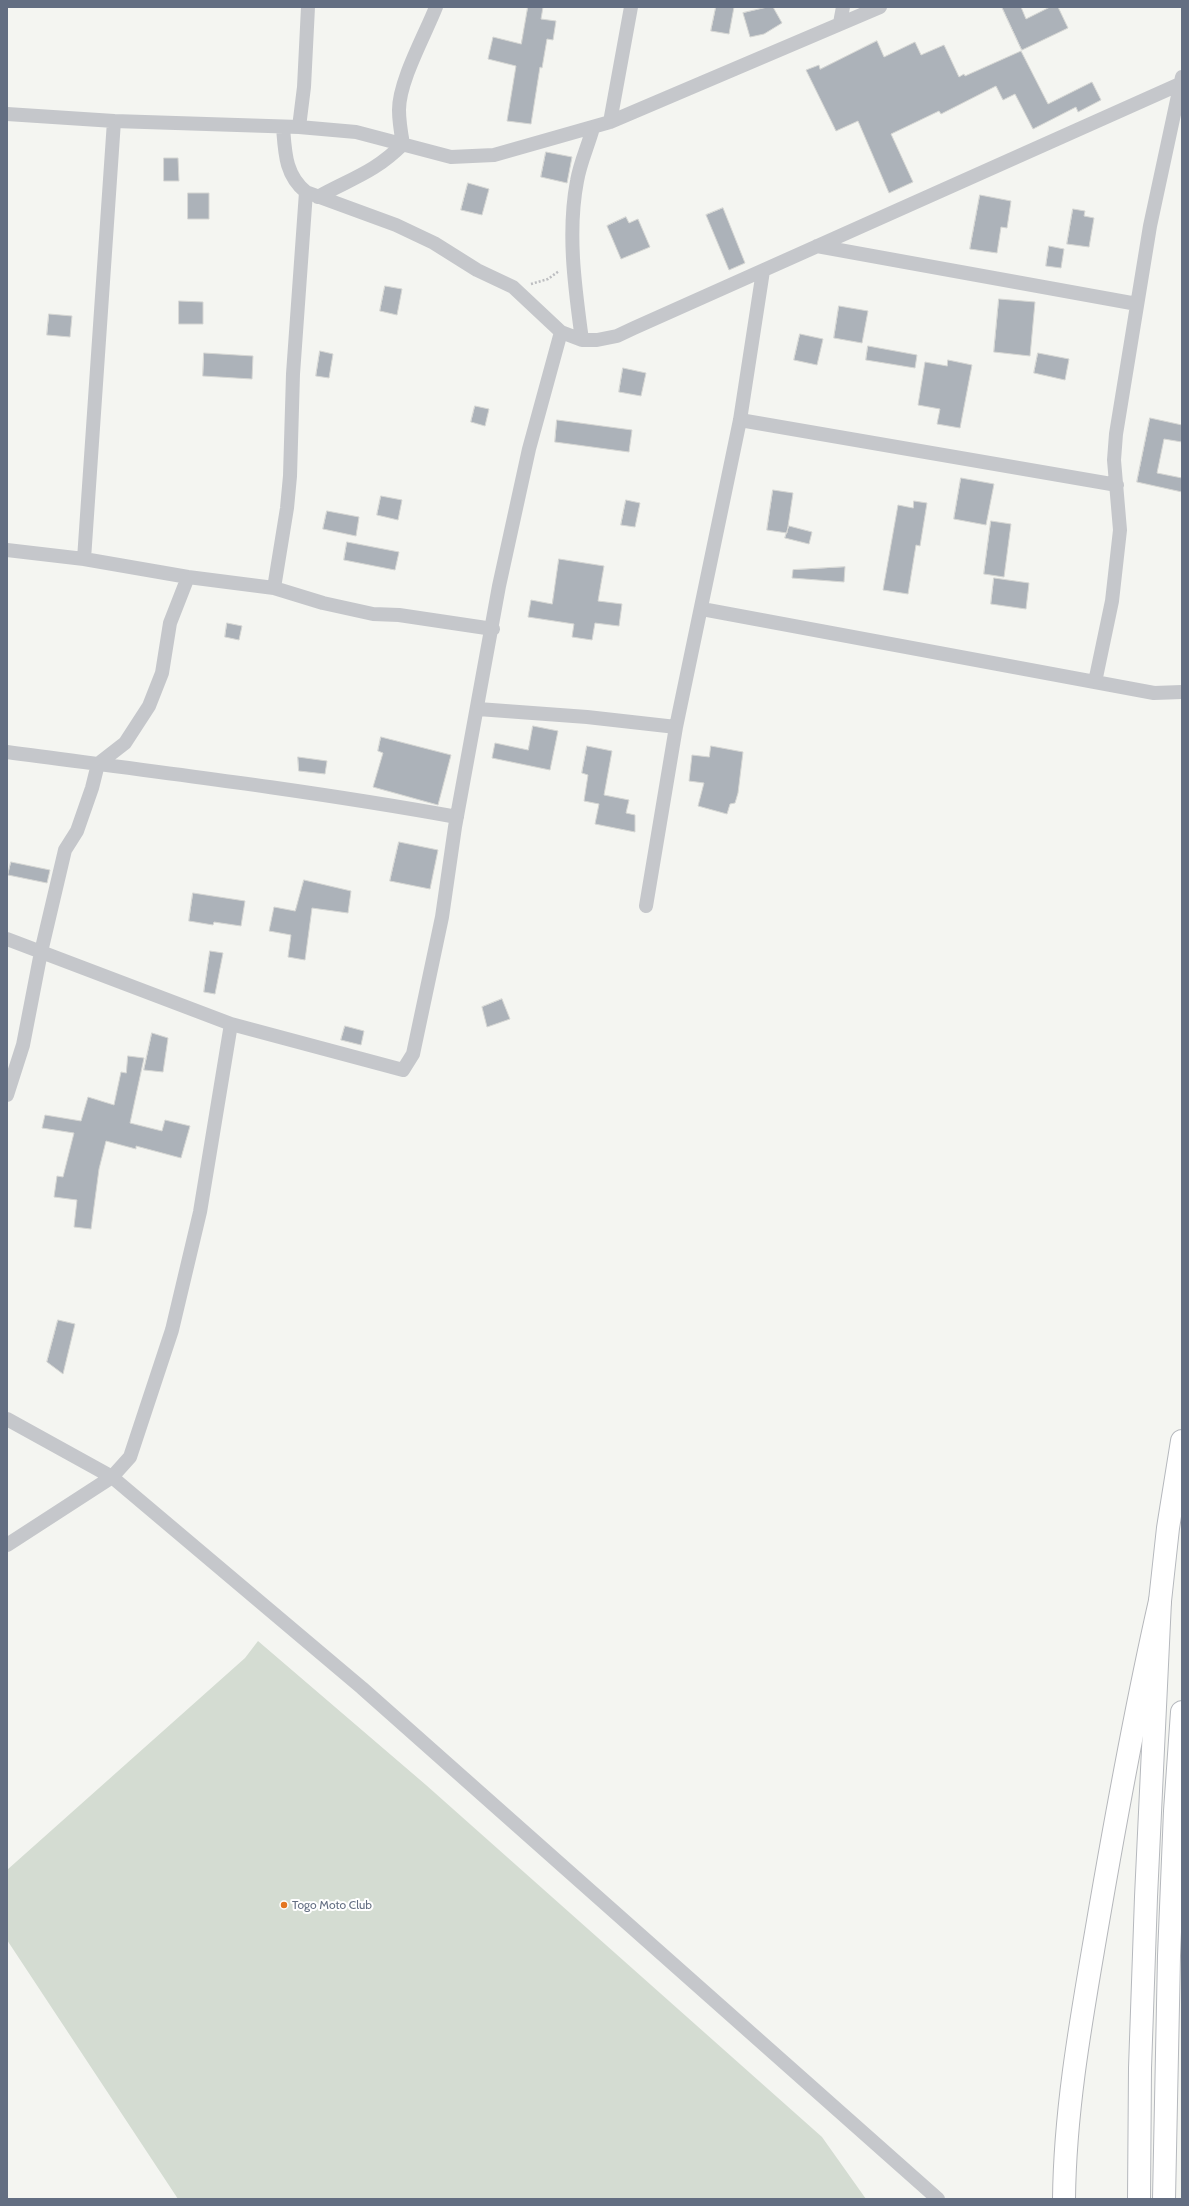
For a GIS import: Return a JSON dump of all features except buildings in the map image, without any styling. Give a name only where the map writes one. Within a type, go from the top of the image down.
[{"type":"main road","points":[[1139,2199],[1140,2068],[1146,1897],[1160,1601],[1168,1528],[1182,1441]]},
{"type":"main road","points":[[1064,2199],[1070,2100],[1078,2038],[1130,1736],[1160,1601]]},
{"type":"main road","points":[[1164,2199],[1169,1956],[1175,1811],[1182,1712]]},
{"type":"street","points":[[299,126],[304,87],[308,7]]},
{"type":"street","points":[[312,194],[364,175],[391,156],[402,144],[399,110],[402,94],[407,76],[436,7]]},
{"type":"street","points":[[840,23],[843,7]]},
{"type":"street","points":[[7,114],[114,121],[283,127],[299,126],[356,132],[444,156],[477,157],[511,151],[610,122],[880,7]]},
{"type":"street","points":[[610,122],[627,9]]},
{"type":"street","points":[[283,127],[285,160],[290,174],[298,185],[312,194],[422,237],[477,270],[513,287],[561,332],[582,340],[597,340],[617,336],[763,271],[1181,79]]},
{"type":"street","points":[[1095,682],[1112,601],[1118,556],[1120,530],[1114,460],[1116,434],[1150,226],[1181,79]]},
{"type":"street","points":[[84,559],[114,121]]},
{"type":"street","points":[[582,340],[572,256],[574,206],[577,180],[593,128]]},
{"type":"street","points":[[274,588],[287,508],[290,476],[293,374],[312,194]]},
{"type":"street","points":[[817,246],[1137,304]]},
{"type":"street","points":[[646,906],[676,727],[702,609],[740,420],[763,271]]},
{"type":"street","points":[[7,939],[231,1024],[403,1070],[413,1054],[442,917],[457,817],[500,586],[529,449],[561,332]]},
{"type":"street","points":[[740,420],[1117,485]]},
{"type":"street","points":[[7,550],[84,559],[188,578],[274,588],[323,603],[373,614],[399,615],[493,629]]},
{"type":"street","points":[[7,1095],[23,1045],[41,952],[65,850],[76,831],[92,788],[98,764],[125,743],[149,706],[162,673],[170,623],[188,578]]},
{"type":"street","points":[[702,609],[1154,693],[1182,692]]},
{"type":"street","points":[[478,709],[587,717],[676,727]]},
{"type":"street","points":[[7,752],[255,784],[363,800],[457,817]]},
{"type":"street","points":[[7,1545],[112,1477],[130,1457],[172,1330],[200,1212],[231,1024]]},
{"type":"street","points":[[7,1419],[112,1477],[362,1688],[938,2199]]},
{"type":"path","points":[[513,287],[548,279],[558,272],[572,256]]},
{"type":"shaded area","name":"Togo Moto Club","points":[[258,1641],[426,1785],[822,2137],[866,2199],[178,2199],[7,1940],[7,1870],[245,1658]]},
{"type":"place","name":"Togo Moto Club","points":[[284,1905]]}]
